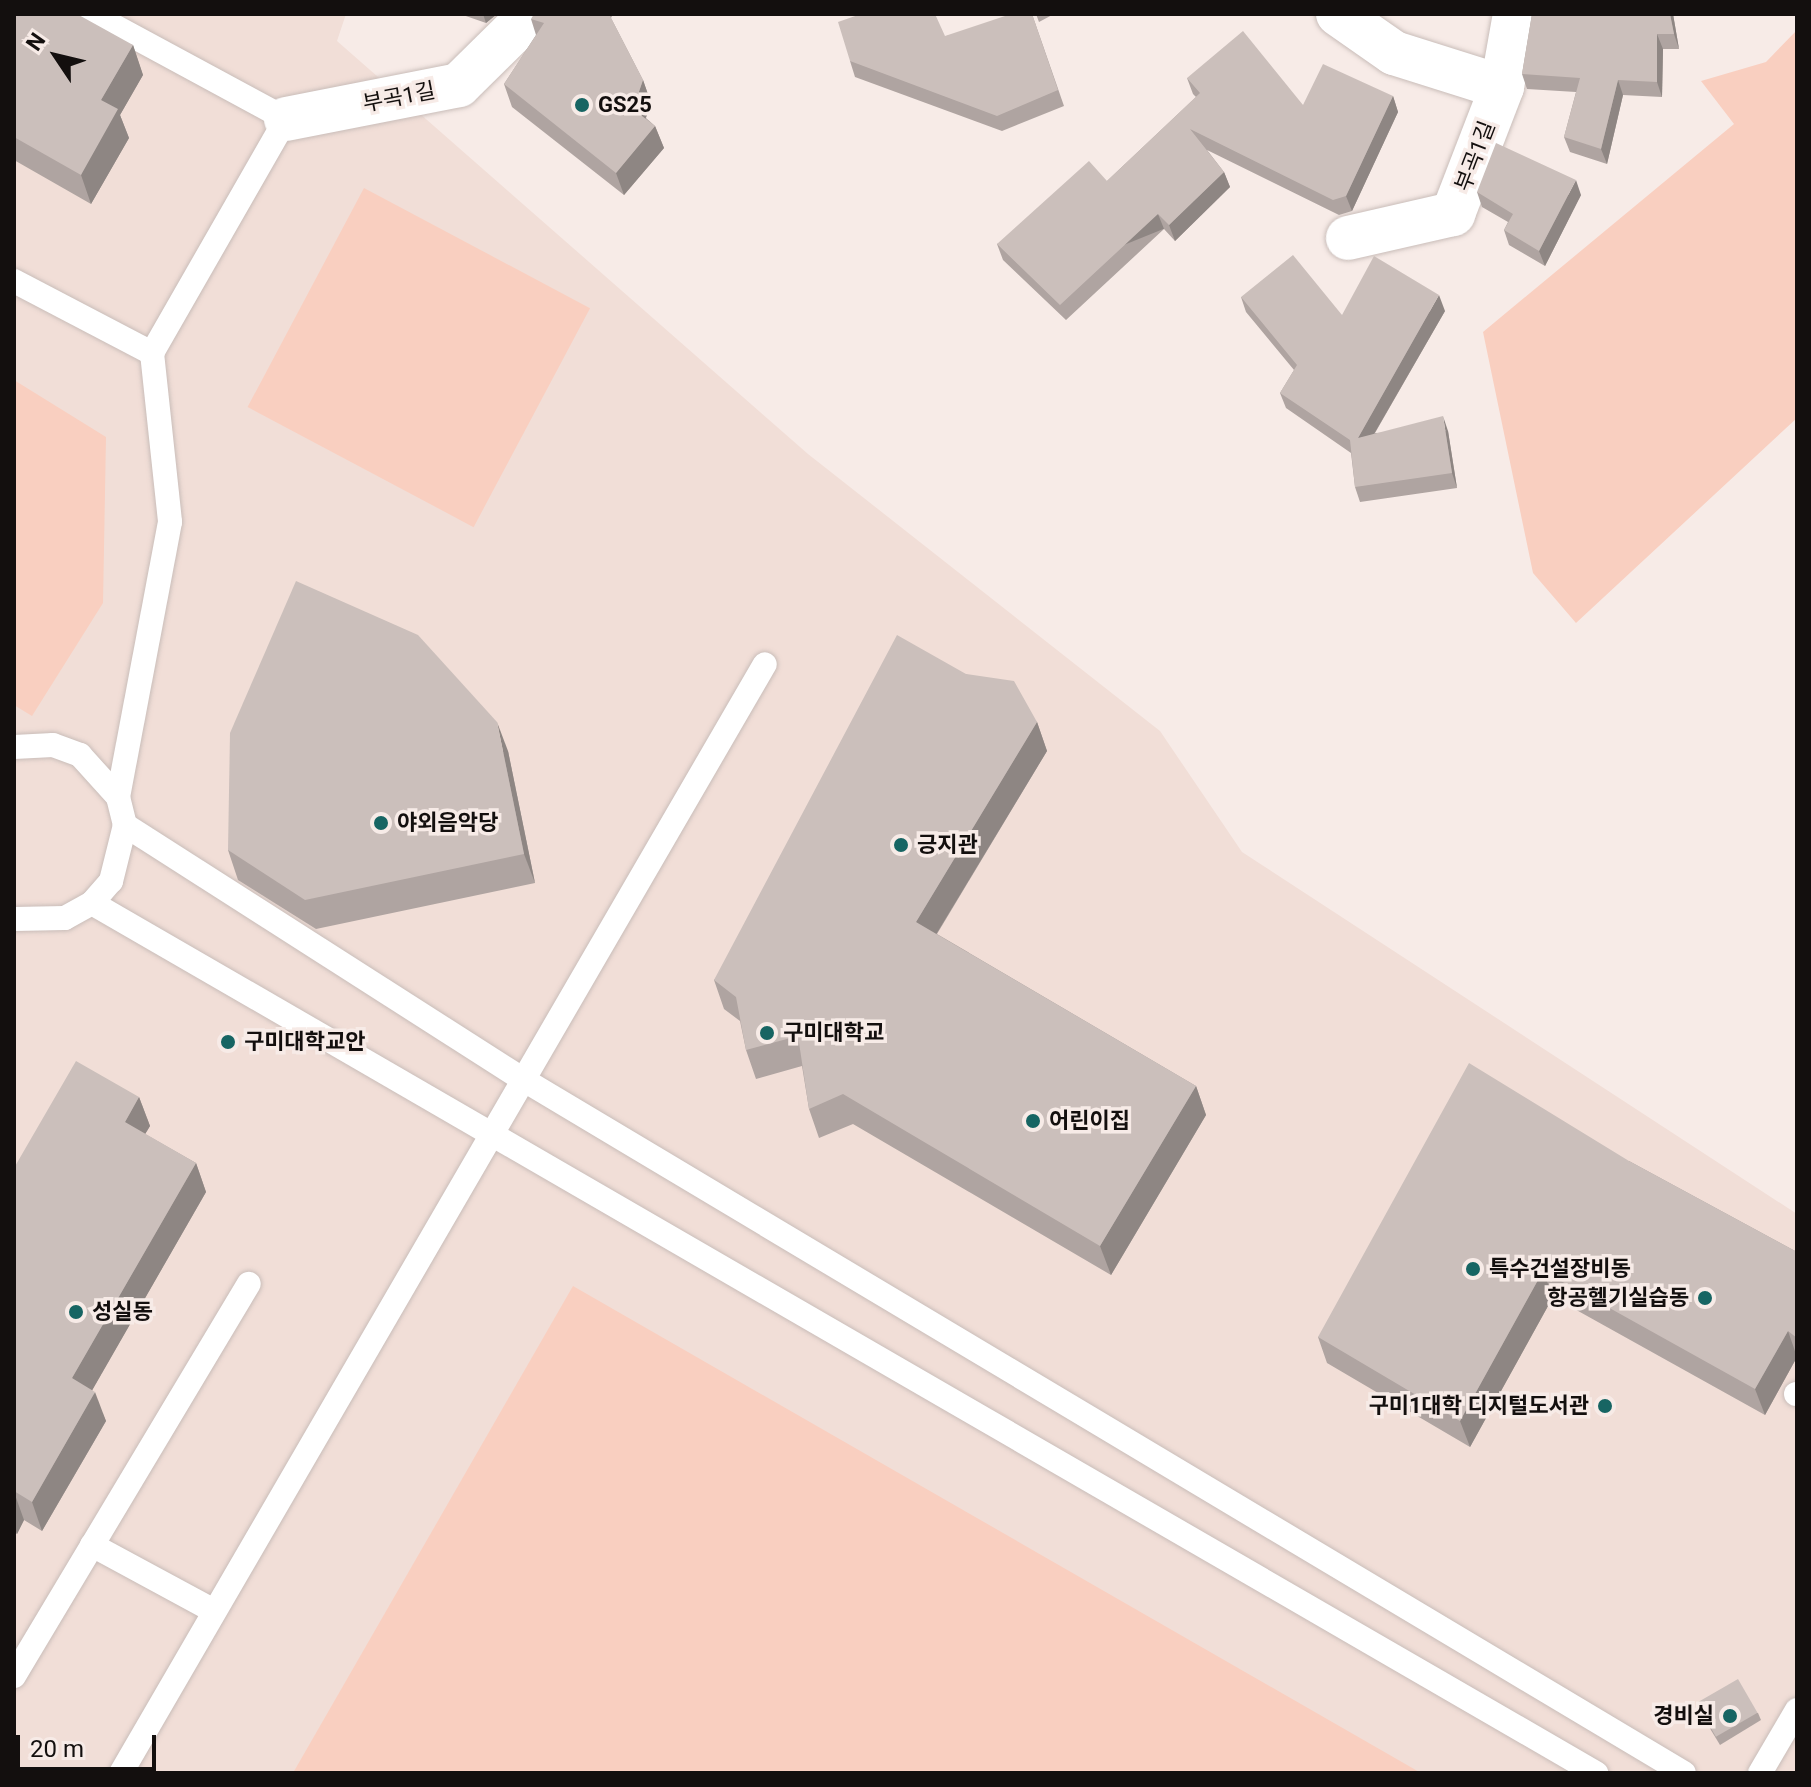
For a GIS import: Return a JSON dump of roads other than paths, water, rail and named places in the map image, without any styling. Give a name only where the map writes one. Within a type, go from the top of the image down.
[{"type":"street","name":"부곡1길","points":[[286,119],[459,85],[531,14]]},
{"type":"street","points":[[1338,14],[1394,53],[1502,87]]},
{"type":"street","name":"부곡1길","points":[[1348,238],[1453,214],[1502,87],[1515,14]]},
{"type":"lane","points":[[14,919],[65,918],[92,903],[111,881],[125,825],[118,797],[170,522],[152,353],[286,119],[92,14]]},
{"type":"lane","points":[[14,281],[152,353]]},
{"type":"lane","points":[[121,1773],[519,1077],[765,664]]},
{"type":"lane","points":[[17,742],[80,755],[118,797]]},
{"type":"lane","points":[[125,825],[519,1077],[1684,1773]]},
{"type":"lane","points":[[92,903],[1596,1773]]},
{"type":"lane","points":[[14,1676],[249,1284]]},
{"type":"lane","points":[[92,1545],[214,1611]]},
{"type":"lane","points":[[1760,1773],[1797,1710]]},
{"type":"place","name":"GS25","points":[[582,105]]},
{"type":"place","name":"야외음악당","points":[[381,823]]},
{"type":"place","name":"긍지관","points":[[901,845]]},
{"type":"place","name":"구미대학교","points":[[767,1033]]},
{"type":"place","name":"구미대학교안","points":[[228,1042]]},
{"type":"place","name":"어린이집","points":[[1033,1121]]},
{"type":"place","name":"특수건설장비동","points":[[1473,1269]]},
{"type":"place","name":"항공헬기실습동","points":[[1705,1298]]},
{"type":"place","name":"성실동","points":[[76,1312]]},
{"type":"place","name":"구미1대학 디지털도서관","points":[[1605,1406]]},
{"type":"place","name":"경비실","points":[[1730,1716]]}]
